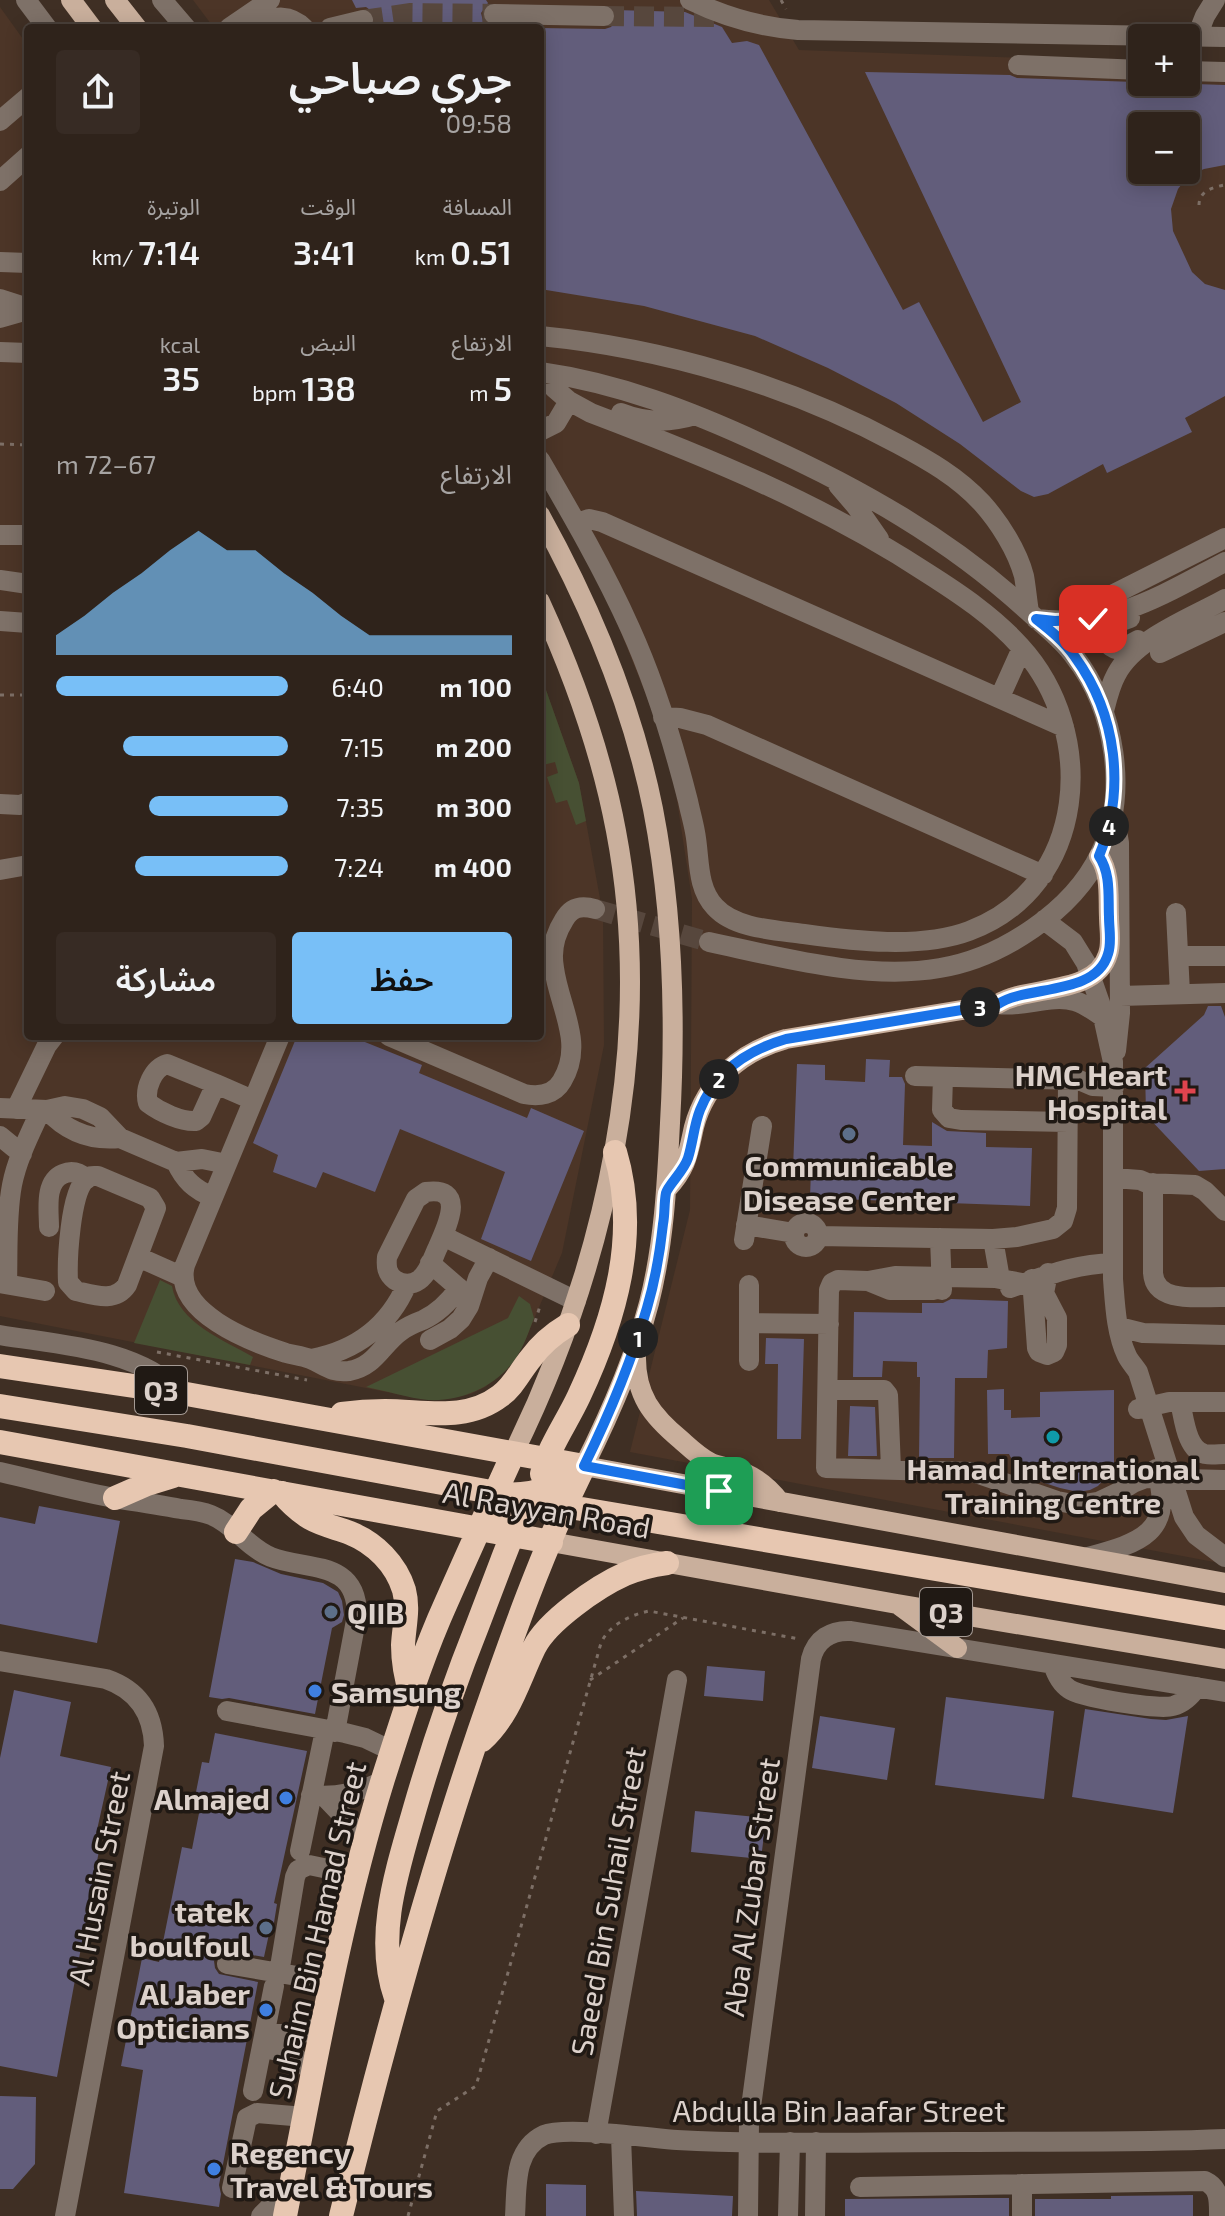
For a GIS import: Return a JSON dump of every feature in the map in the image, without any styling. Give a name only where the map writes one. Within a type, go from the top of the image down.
[{"type":"highway","points":[[397,2001],[388,1963],[392,1899],[400,1859],[429,1761],[512,1535],[537,1502],[546,1460],[589,1374],[607,1326],[620,1276],[626,1211],[615,1152]]},
{"type":"highway","points":[[321,1419],[368,1411],[454,1414],[477,1409],[506,1391],[536,1351],[568,1325]]},
{"type":"highway","name":"Al Rayyan Road","points":[[0,1366],[181,1393],[584,1466]]},
{"type":"highway","points":[[0,1406],[202,1439],[537,1502],[1225,1618]]},
{"type":"highway","name":"Al Rayyan Road","points":[[0,1442],[551,1542]]},
{"type":"highway","points":[[341,2216],[397,2001],[443,1842],[513,1636],[551,1542],[537,1502],[521,1481],[513,1454]]},
{"type":"highway","name":"Suhaim Bin Hamad Street","points":[[285,2216],[332,1982],[383,1781],[438,1621],[513,1454]]},
{"type":"highway","points":[[479,1530],[537,1502],[584,1466]]},
{"type":"highway","points":[[115,1498],[180,1474]]},
{"type":"highway","points":[[236,1532],[251,1509],[278,1492],[311,1519],[358,1536],[381,1552],[401,1581],[405,1593],[407,1618],[403,1646],[411,1694]]},
{"type":"highway","points":[[474,1747],[501,1719],[519,1686],[534,1647],[554,1622],[622,1575],[667,1563]]},
{"type":"main road","points":[[71,0],[89,24]]},
{"type":"main road","points":[[115,0],[134,24]]},
{"type":"main road","points":[[544,523],[577,585],[611,666],[641,759],[655,820],[665,890],[671,979],[672,1070],[667,1189],[657,1265],[637,1342],[584,1466]]},
{"type":"main road","points":[[513,1454],[568,1325],[595,1243],[615,1152],[629,1010],[627,924],[621,864],[603,771],[575,683],[544,611]]},
{"type":"main road","points":[[667,1189],[684,1168],[694,1127],[707,1096],[727,1070],[754,1050],[786,1039],[998,1004],[1012,997],[1070,985],[1091,975],[1104,963],[1109,950],[1108,875],[1099,856]]},
{"type":"main road","points":[[637,1342],[637,1379],[645,1402],[660,1422],[707,1461],[751,1476],[772,1491],[780,1502]]},
{"type":"main road","name":"Al Rayyan Road","points":[[584,1466],[1225,1583]]},
{"type":"main road","name":"Al Rayyan Road","points":[[551,1542],[1225,1659]]},
{"type":"main road","points":[[897,1604],[957,1648]]},
{"type":"street","points":[[26,0],[44,24]]},
{"type":"street","points":[[162,0],[183,24]]},
{"type":"street","points":[[690,0],[721,16],[798,30],[1128,35]]},
{"type":"street","points":[[1200,28],[1215,0]]},
{"type":"street","points":[[494,14],[604,11]]},
{"type":"street","points":[[240,24],[261,16],[294,20],[299,24]]},
{"type":"street","points":[[346,24],[363,20]]},
{"type":"street","points":[[1200,36],[1225,37]]},
{"type":"street","points":[[1018,65],[1128,69]]},
{"type":"street","points":[[1200,71],[1225,72]]},
{"type":"street","points":[[0,121],[24,100]]},
{"type":"street","points":[[0,181],[24,160]]},
{"type":"street","points":[[0,262],[24,263]]},
{"type":"street","points":[[0,299],[24,308]]},
{"type":"street","points":[[0,309],[24,309]]},
{"type":"street","points":[[0,318],[24,310]]},
{"type":"street","points":[[544,337],[637,351],[715,370],[800,399],[915,453],[961,484],[994,518],[1005,534],[1023,574],[1032,615]]},
{"type":"street","points":[[0,352],[24,353]]},
{"type":"street","points":[[544,373],[609,386],[695,415],[826,473],[941,540],[975,564],[1074,655],[1104,711],[1115,773],[1106,840],[1081,884],[1044,920],[1012,943],[957,965],[917,971],[819,964],[709,942]]},
{"type":"street","points":[[554,392],[643,420],[670,421],[695,415]]},
{"type":"street","points":[[544,430],[556,423],[554,392]]},
{"type":"street","points":[[544,467],[577,523],[631,630],[680,770],[695,831],[702,885],[718,910],[736,920],[768,929],[877,942],[928,939],[970,931],[1002,914],[1029,892],[1043,875],[1059,841],[1069,807],[1071,765],[1064,727],[1052,693],[1022,648],[970,601],[881,543],[798,499],[591,413],[554,392]]},
{"type":"street","points":[[826,473],[856,506],[881,543]]},
{"type":"street","points":[[577,523],[589,519],[602,522],[1064,727]]},
{"type":"street","points":[[0,535],[24,535]]},
{"type":"street","points":[[1114,594],[1225,538]]},
{"type":"street","points":[[1032,615],[1055,621],[1111,616],[1148,603],[1225,562]]},
{"type":"street","points":[[0,578],[24,575]]},
{"type":"street","points":[[0,578],[24,583]]},
{"type":"street","points":[[1161,643],[1225,599]]},
{"type":"street","points":[[1148,603],[1137,614],[1108,629],[1107,643],[1119,650],[1149,635],[1161,643]]},
{"type":"street","points":[[0,621],[24,623]]},
{"type":"street","points":[[1104,711],[1116,674],[1134,652],[1225,622]]},
{"type":"street","points":[[1000,697],[1022,648]]},
{"type":"street","points":[[663,717],[707,725],[1043,875]]},
{"type":"street","points":[[0,804],[24,804]]},
{"type":"street","points":[[1112,810],[1119,843],[1120,996],[1114,1074],[1114,1295],[1119,1327],[1165,1478],[1189,1527],[1204,1543],[1225,1557]]},
{"type":"street","points":[[0,870],[24,866]]},
{"type":"street","points":[[398,1040],[524,1094],[539,1096],[553,1091],[564,1077],[572,1046],[572,1035],[554,968],[554,945],[568,913],[578,907],[595,909]]},
{"type":"street","points":[[1176,913],[1180,993]]},
{"type":"street","points":[[1044,920],[1073,942],[1091,975],[1114,1074]]},
{"type":"street","points":[[1179,956],[1225,956]]},
{"type":"street","points":[[1120,996],[1225,993]]},
{"type":"street","points":[[998,1004],[1066,999],[1081,1003],[1103,1017]]},
{"type":"street","points":[[51,1040],[8,1108],[44,1110],[80,1134],[100,1139],[120,1138],[176,1162],[202,1159],[227,1164]]},
{"type":"street","points":[[278,1040],[185,1265],[183,1277],[186,1291],[192,1302],[214,1319],[251,1340],[311,1359],[336,1353],[360,1341],[380,1325],[396,1306],[407,1284]]},
{"type":"street","points":[[915,1076],[1074,1080],[1099,1073],[1114,1074]]},
{"type":"street","points":[[943,1077],[942,1110],[949,1118],[1068,1122]]},
{"type":"street","points":[[762,1126],[745,1232],[794,1233],[798,1245],[807,1247],[815,1244],[818,1236],[1017,1237],[1053,1229],[1063,1221],[1067,1208],[1068,1122],[1074,1080]]},
{"type":"street","points":[[216,1084],[253,1100]]},
{"type":"street","points":[[44,1110],[6,1186],[9,1204],[4,1284],[45,1291]]},
{"type":"street","points":[[0,1136],[22,1154]]},
{"type":"street","points":[[176,1162],[187,1180],[213,1197]]},
{"type":"street","points":[[49,1227],[50,1192],[54,1181],[70,1172],[87,1179]]},
{"type":"street","points":[[98,1176],[153,1201],[156,1213],[125,1289],[117,1295],[107,1297],[80,1292],[69,1286],[67,1263],[70,1234],[78,1197],[87,1179],[98,1176]]},
{"type":"street","points":[[1114,1184],[1136,1179],[1150,1183],[1195,1185],[1225,1211]]},
{"type":"street","points":[[1150,1183],[1155,1285],[1168,1295],[1225,1297]]},
{"type":"street","points":[[426,1192],[438,1192],[444,1194],[451,1204],[452,1217],[430,1263],[419,1280],[407,1284],[390,1276],[386,1264],[416,1199],[426,1192]]},
{"type":"street","points":[[443,1236],[576,1301]]},
{"type":"street","points":[[940,1238],[942,1284]]},
{"type":"street","points":[[993,1239],[1000,1279]]},
{"type":"street","points":[[138,1257],[183,1277]]},
{"type":"street","points":[[311,1359],[336,1371],[356,1369],[373,1361],[390,1339],[465,1293],[489,1258]]},
{"type":"street","points":[[430,1263],[465,1293]]},
{"type":"street","points":[[1113,1263],[1074,1267],[1000,1290],[895,1276],[832,1283],[829,1290],[826,1468],[973,1472],[1057,1501],[1078,1505],[1108,1499],[1139,1480],[1225,1480]]},
{"type":"street","points":[[942,1284],[1034,1279]]},
{"type":"street","points":[[1034,1279],[1044,1293],[1042,1306]]},
{"type":"street","points":[[749,1285],[749,1361]]},
{"type":"street","points":[[430,1340],[461,1319],[465,1293]]},
{"type":"street","points":[[396,1306],[411,1324]]},
{"type":"street","points":[[750,1323],[829,1324]]},
{"type":"street","points":[[1119,1327],[1169,1335],[1225,1335]]},
{"type":"street","name":"Al Rayyan Road","points":[[0,1335],[115,1357],[155,1373],[181,1393]]},
{"type":"street","points":[[1133,1365],[1160,1339],[1169,1335]]},
{"type":"street","points":[[360,1341],[373,1361]]},
{"type":"street","points":[[828,1390],[884,1390],[888,1395],[891,1469]]},
{"type":"street","points":[[1143,1407],[1180,1402],[1225,1402]]},
{"type":"street","points":[[1180,1402],[1193,1446],[1204,1454],[1225,1454]]},
{"type":"street","points":[[0,1472],[115,1498],[201,1512],[220,1519],[251,1546],[268,1556],[342,1577],[352,1590],[357,1615],[318,1796],[300,1851]]},
{"type":"street","points":[[1088,1557],[1124,1547],[1147,1534],[1161,1510],[1165,1478]]},
{"type":"street","points":[[818,1642],[830,1634],[851,1631],[1225,1692]]},
{"type":"street","name":"Aba Al Zubar Street","points":[[748,2216],[749,2122],[811,1659],[818,1642]]},
{"type":"street","name":"Al Husain Street","points":[[0,1661],[118,1683],[139,1699],[154,1733],[65,2216]]},
{"type":"street","name":"Saeed Bin Suhail Street","points":[[596,2134],[677,1680]]},
{"type":"street","points":[[227,1711],[329,1736],[365,1738],[392,1751]]},
{"type":"street","points":[[318,1796],[355,1792],[383,1781]]},
{"type":"street","points":[[318,1796],[346,1819],[365,1844]]},
{"type":"street","points":[[253,2091],[298,1870],[309,1865],[357,1875]]},
{"type":"street","points":[[227,1964],[276,1980],[332,1982]]},
{"type":"street","points":[[263,2040],[297,2035],[323,2026]]},
{"type":"street","points":[[263,2040],[305,2063],[313,2076]]},
{"type":"street","points":[[232,2188],[247,2118],[257,2113],[305,2117]]},
{"type":"street","name":"Abdulla Bin Jaafar Street","points":[[515,2216],[519,2166],[529,2146],[545,2135],[563,2131],[749,2142],[1225,2139]]},
{"type":"street","points":[[621,2136],[624,2216]]},
{"type":"street","points":[[788,2216],[790,2142]]},
{"type":"street","points":[[815,2216],[816,2142]]},
{"type":"street","points":[[860,2187],[1205,2181],[1217,2191],[1219,2216]]},
{"type":"street","points":[[1022,2184],[1022,2216]]},
{"type":"street","points":[[261,2216],[291,2186]]},
{"type":"path","points":[[1199,205],[1203,193],[1225,185]]},
{"type":"path","points":[[0,444],[24,445]]},
{"type":"path","points":[[0,695],[24,695]]},
{"type":"path","points":[[408,2216],[437,2111],[476,2086],[605,1635],[611,1628],[636,1614],[649,1611],[818,1642]]},
{"type":"path","points":[[590,1680],[685,1617]]},
{"type":"shaded area","points":[[193,0],[769,0],[799,50],[1128,62],[1128,96],[1200,96],[1200,64],[1225,65],[1225,1564],[630,1452],[690,1210],[692,899],[670,755],[579,528],[544,474],[544,24],[211,24]]},
{"type":"shaded area","points":[[0,7],[24,40],[24,1040],[544,1040],[544,684],[579,783],[603,915],[604,1045],[562,1253],[524,1343],[508,1369],[471,1394],[442,1399],[417,1398],[0,1316]]},
{"type":"green space","points":[[544,684],[579,783],[586,821],[576,825],[567,800],[556,803],[547,777],[558,773],[555,762],[544,765]]},
{"type":"green space","points":[[160,1280],[172,1286],[176,1299],[193,1320],[253,1357],[250,1365],[134,1343]]},
{"type":"green space","points":[[519,1296],[530,1304],[534,1318],[516,1358],[489,1384],[466,1395],[441,1400],[420,1399],[366,1387],[508,1318]]},
{"type":"building","points":[[352,0],[486,0],[488,3],[481,13],[487,24],[374,24],[373,12],[366,7],[356,8]]},
{"type":"building","points":[[615,10],[685,12],[722,27],[732,43],[747,41],[759,45],[903,310],[919,302],[983,422],[1021,402],[865,72],[1128,82],[1128,96],[1200,96],[1200,84],[1225,85],[1225,165],[1200,171],[1200,112],[1128,112],[1128,184],[1182,184],[1171,209],[1173,231],[1192,272],[1205,284],[1225,290],[1225,396],[1185,418],[1192,432],[1107,473],[1103,464],[1048,494],[1034,497],[896,403],[828,368],[755,336],[644,306],[544,290],[544,28],[611,27],[617,15]]},
{"type":"building","name":"HMC Heart Hospital","points":[[1208,1006],[1221,1006],[1225,1017],[1225,1169],[1199,1171],[1146,1115],[1145,1068],[1204,1015]]},
{"type":"building","points":[[295,1040],[360,1040],[422,1065],[419,1073],[527,1118],[531,1108],[584,1131],[531,1261],[481,1239],[505,1172],[400,1129],[375,1192],[323,1172],[316,1188],[273,1172],[278,1155],[253,1143]]},
{"type":"building","name":"Communicable Disease Center","points":[[866,1059],[890,1060],[889,1077],[902,1077],[905,1084],[903,1145],[932,1146],[932,1122],[947,1131],[986,1133],[986,1147],[1032,1148],[1030,1206],[810,1198],[811,1169],[793,1169],[797,1064],[825,1065],[825,1080],[865,1082]]},
{"type":"building","points":[[951,1299],[1008,1301],[1007,1348],[988,1350],[987,1378],[955,1378],[954,1458],[919,1458],[920,1377],[917,1377],[917,1362],[883,1361],[882,1377],[853,1377],[854,1312],[922,1313],[922,1303],[943,1303]]},
{"type":"building","points":[[766,1338],[804,1339],[801,1439],[777,1439],[778,1364],[765,1364]]},
{"type":"building","name":"Hamad International Training Centre","points":[[1004,1389],[1004,1410],[1011,1410],[1011,1418],[1040,1417],[1040,1392],[1114,1390],[1114,1468],[1098,1486],[1078,1492],[1020,1475],[1009,1454],[988,1454],[987,1390]]},
{"type":"building","points":[[850,1406],[875,1407],[877,1456],[848,1456]]},
{"type":"building","points":[[39,1506],[120,1521],[97,1643],[0,1624],[0,1517],[35,1524]]},
{"type":"building","points":[[235,1559],[323,1583],[338,1592],[344,1615],[342,1622],[332,1628],[315,1714],[209,1697]]},
{"type":"building","points":[[707,1666],[765,1671],[763,1701],[704,1696]]},
{"type":"building","points":[[14,1690],[71,1702],[60,1756],[111,1767],[95,1839],[101,1840],[57,2077],[0,2066],[0,1758]]},
{"type":"building","points":[[946,1697],[1054,1711],[1044,1799],[935,1785]]},
{"type":"building","points":[[1085,1709],[1151,1719],[1188,1716],[1173,1813],[1072,1797]]},
{"type":"building","points":[[820,1716],[895,1728],[887,1780],[812,1768]]},
{"type":"building","points":[[215,1733],[307,1751],[274,1903],[277,1904],[272,1935],[269,1934],[264,1957],[228,1951],[218,1955],[214,1961],[219,1974],[258,1982],[219,2185],[219,2207],[124,2193],[143,2070],[121,2066],[142,1958],[159,1962],[182,1847],[192,1849],[201,1803],[194,1802],[202,1762],[209,1763]]},
{"type":"building","points":[[695,1811],[766,1818],[761,1859],[691,1852]]},
{"type":"building","points":[[0,2096],[36,2097],[35,2164],[13,2189],[0,2189]]},
{"type":"building","points":[[546,2184],[586,2185],[586,2216],[546,2216]]},
{"type":"building","points":[[636,2191],[733,2196],[732,2216],[637,2216]]},
{"type":"building","points":[[1193,2195],[1193,2216],[1035,2216],[1035,2199]]},
{"type":"building","points":[[1009,2198],[1009,2216],[845,2216],[845,2199]]},
{"type":"tunnel","points":[[363,20],[411,13],[494,14]]},
{"type":"tunnel","points":[[604,16],[715,17]]},
{"type":"tunnel","points":[[595,909],[709,942]]},
{"type":"place","name":"HMC Heart Hospital","points":[[1185,1091]]},
{"type":"place","name":"Communicable Disease Center","points":[[849,1134]]},
{"type":"place","name":"Hamad International Training Centre","points":[[1053,1437]]},
{"type":"place","name":"QIIB","points":[[331,1612]]},
{"type":"place","name":"Samsung","points":[[315,1691]]},
{"type":"place","name":"Almajed","points":[[286,1798]]},
{"type":"place","name":"tatek boulfoul","points":[[266,1928]]},
{"type":"place","name":"Al Jaber Opticians","points":[[266,2010]]},
{"type":"place","name":"Regency Travel & Tours","points":[[214,2169]]},
{"type":"route","points":[[719,1491],[584,1466],[637,1342],[657,1265],[667,1189],[684,1168],[700,1111],[716,1082],[727,1070],[754,1050],[770,1043],[998,1004],[1012,997],[1057,989],[1083,980],[1104,963],[1109,950],[1108,875],[1099,856],[1106,840],[1114,792],[1112,742],[1104,711],[1087,676],[1074,655],[1036,619],[1093,619]]}]
